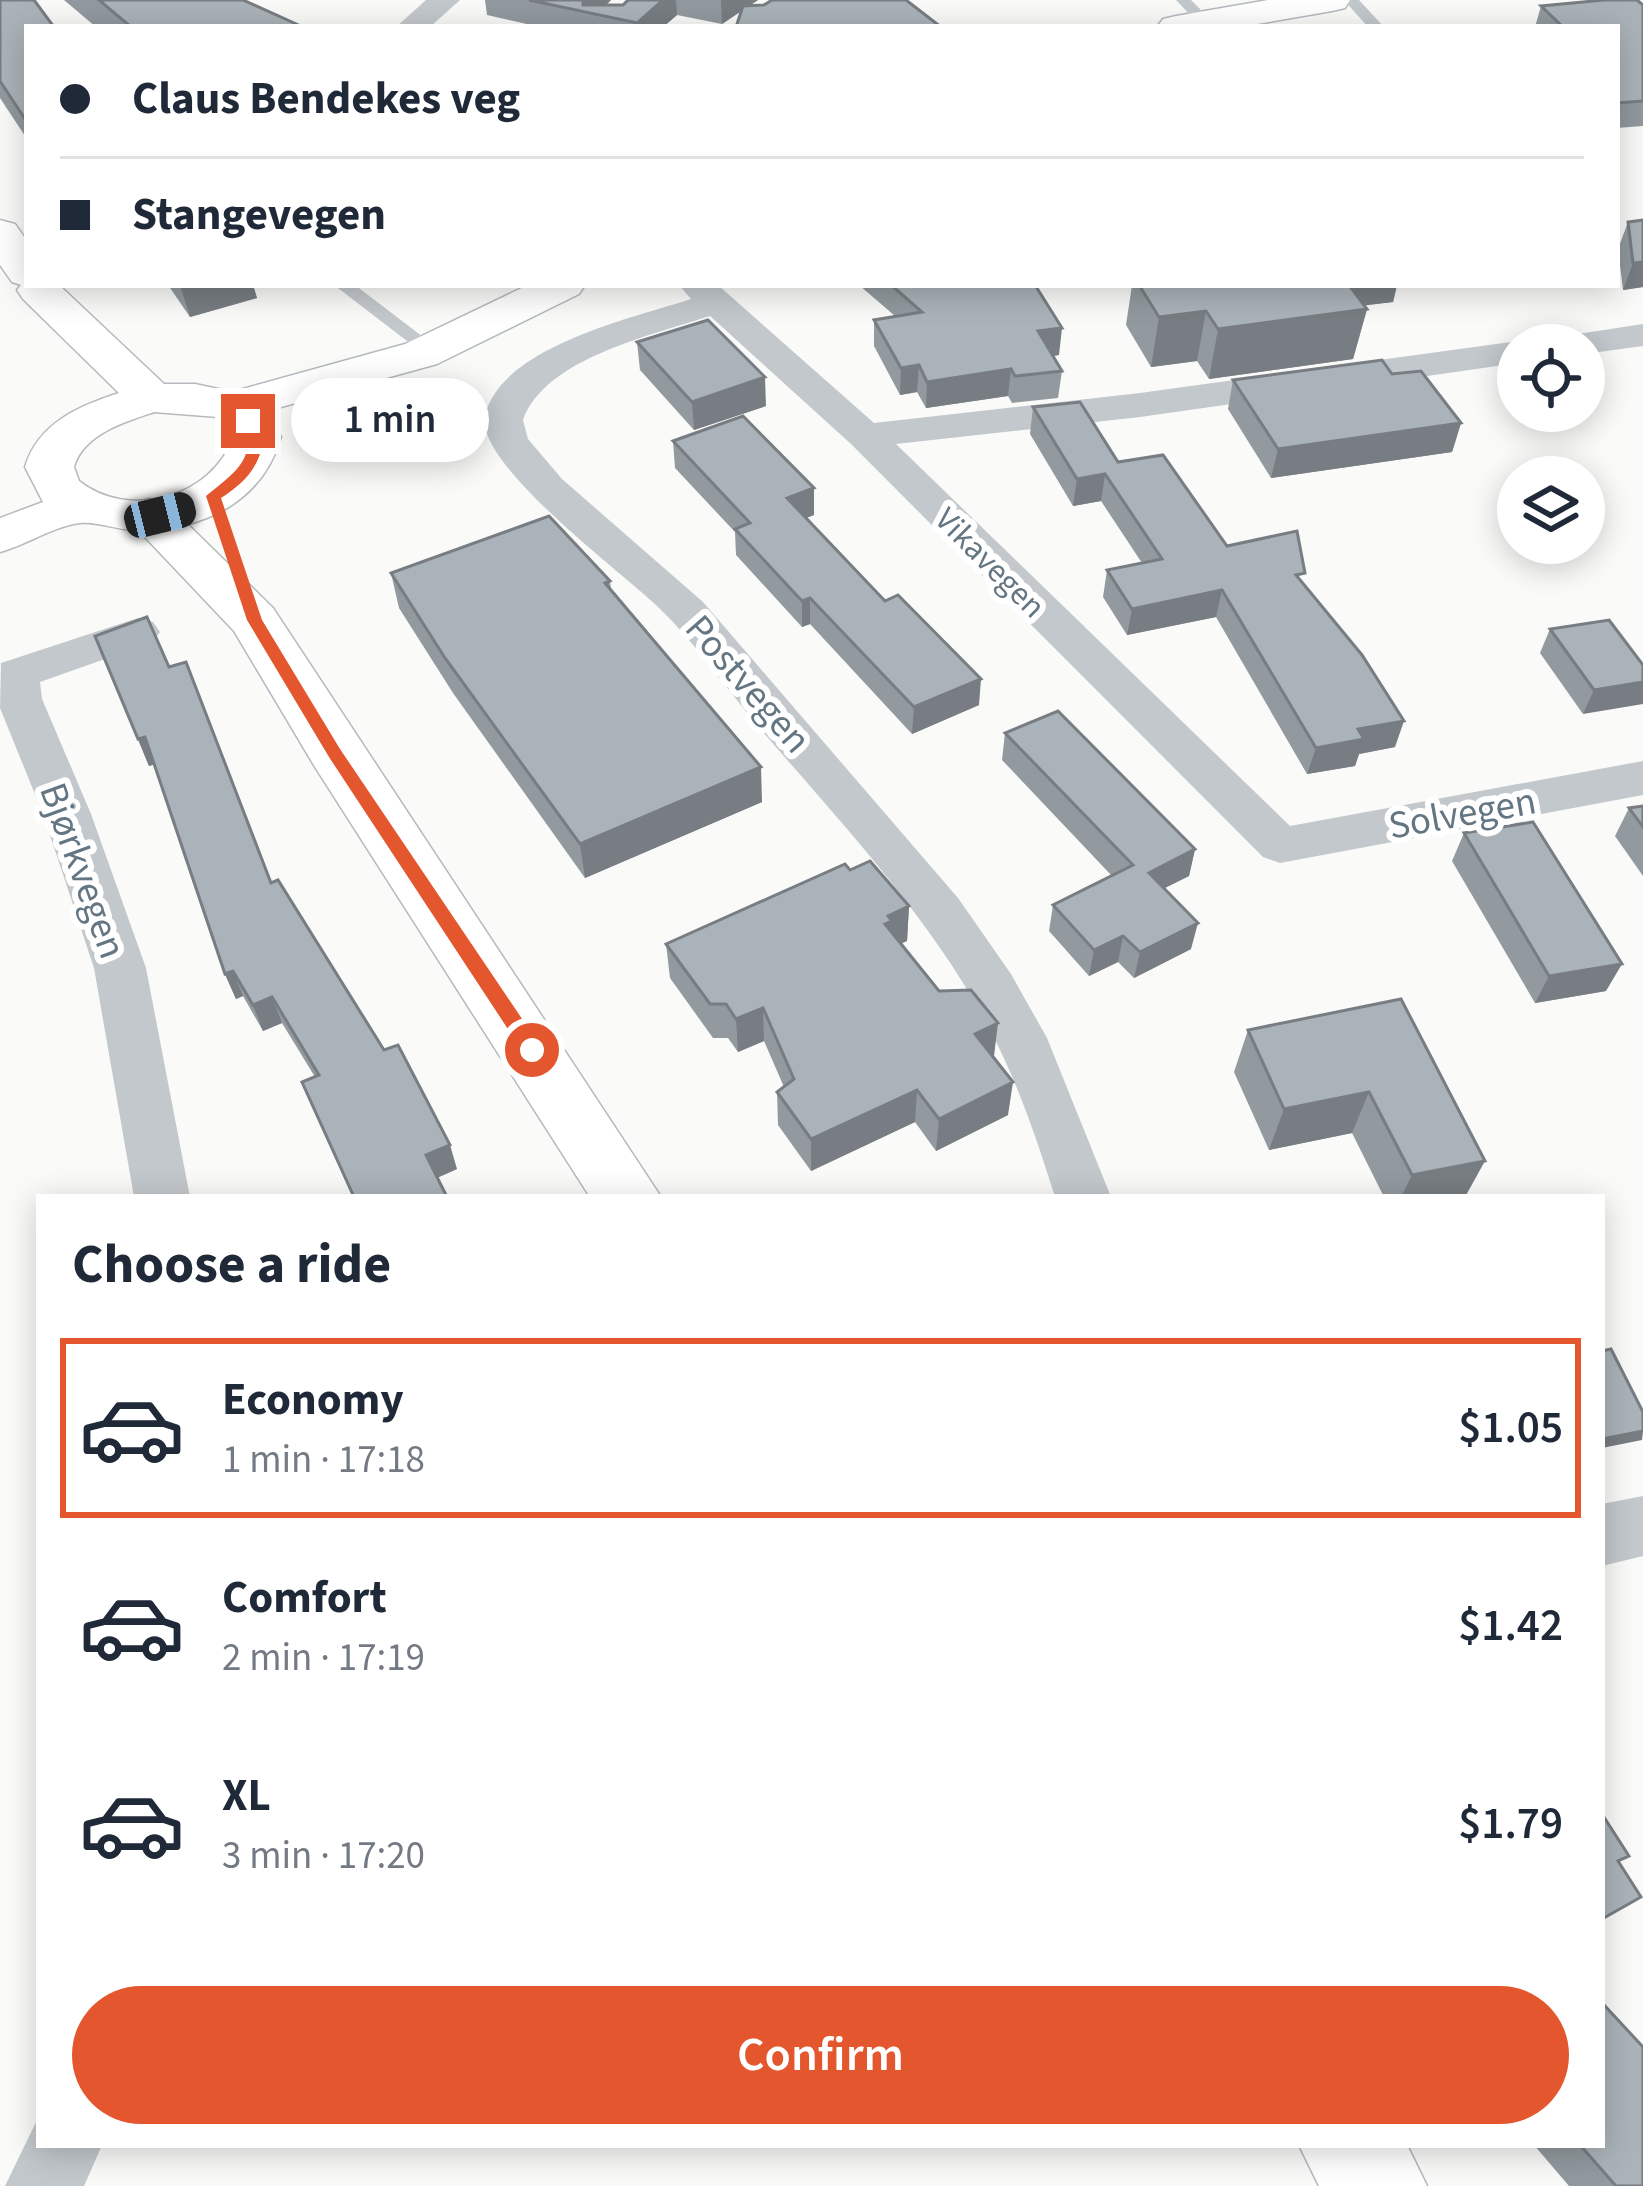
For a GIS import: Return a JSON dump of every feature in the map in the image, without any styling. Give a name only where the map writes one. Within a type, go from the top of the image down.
[{"type":"main road","points":[[1188,16],[1332,0]]},
{"type":"main road","points":[[0,233],[24,268]]},
{"type":"main road","points":[[36,288],[82,386],[90,419]]},
{"type":"main road","points":[[39,288],[152,398]]},
{"type":"main road","points":[[65,489],[61,444],[90,419],[152,398],[195,398],[245,422],[370,385],[557,288]]},
{"type":"main road","points":[[149,515],[213,496],[250,466],[245,422]]},
{"type":"main road","points":[[0,536],[65,489]]},
{"type":"main road","points":[[0,506],[65,489],[149,515],[254,620]]},
{"type":"main road","points":[[213,496],[254,620],[334,753],[625,1194]]},
{"type":"main road","points":[[1348,2148],[1379,2186]]},
{"type":"street","points":[[426,24],[445,0]]},
{"type":"street","name":"Vikavegen","points":[[707,294],[866,436],[1280,845]]},
{"type":"street","name":"Postvegen","points":[[707,294],[537,372],[513,391],[503,416],[503,433],[547,491],[614,542],[678,601],[906,865],[994,990],[1052,1104],[1082,1194]]},
{"type":"street","points":[[1605,340],[1643,335]]},
{"type":"street","points":[[866,436],[1140,405],[1497,355]]},
{"type":"street","name":"Bjørkvegen","points":[[138,632],[17,674],[19,699],[67,814],[120,968],[161,1194]]},
{"type":"street","name":"Solvegen","points":[[1280,845],[1643,778]]},
{"type":"street","points":[[1605,1534],[1643,1526]]},
{"type":"street","points":[[44,2186],[62,2148]]},
{"type":"lane","points":[[1351,0],[1373,24]]},
{"type":"lane","points":[[347,288],[426,352]]},
{"type":"building","points":[[0,0],[34,0],[52,24],[24,24],[24,117],[0,81]]},
{"type":"building","points":[[99,0],[243,0],[296,24],[127,24]]},
{"type":"building","points":[[529,0],[623,5],[628,0],[663,0],[637,23]]},
{"type":"building","points":[[772,0],[906,0],[937,24],[737,24],[743,6]]},
{"type":"building","points":[[1604,0],[1637,0],[1643,5],[1643,101],[1620,103],[1620,24],[1560,24],[1541,6]]},
{"type":"building","points":[[1643,220],[1643,262],[1633,263],[1628,222]]},
{"type":"building","points":[[894,288],[1037,288],[1062,328],[1038,331],[1062,371],[1015,376],[1011,369],[927,382],[919,365],[901,368],[874,320],[922,312]]},
{"type":"building","points":[[1141,288],[1351,288],[1367,309],[1218,329],[1206,311],[1159,317]]},
{"type":"building","points":[[708,320],[765,377],[692,402],[637,342]]},
{"type":"building","points":[[1382,360],[1392,374],[1421,371],[1461,423],[1278,449],[1233,380]]},
{"type":"building","points":[[1080,402],[1118,462],[1163,455],[1227,546],[1297,531],[1305,573],[1296,575],[1362,655],[1404,721],[1358,729],[1364,739],[1316,748],[1222,590],[1132,609],[1107,570],[1162,559],[1105,474],[1077,479],[1033,407]]},
{"type":"building","points":[[743,416],[814,488],[787,498],[885,601],[898,595],[981,679],[914,707],[810,598],[802,601],[735,529],[750,523],[673,441]]},
{"type":"building","points":[[549,516],[610,581],[605,583],[761,767],[580,844],[445,658],[391,573]]},
{"type":"building","points":[[147,617],[169,667],[186,662],[271,883],[278,880],[384,1050],[398,1045],[450,1145],[426,1155],[446,1194],[353,1194],[302,1082],[319,1075],[272,997],[253,1005],[233,971],[225,974],[145,737],[138,739],[95,636]]},
{"type":"building","points":[[1609,620],[1643,665],[1643,682],[1594,690],[1550,629]]},
{"type":"building","points":[[1058,711],[1195,849],[1149,873],[1198,923],[1140,952],[1123,936],[1094,950],[1053,905],[1133,865],[1005,733]]},
{"type":"building","points":[[1643,806],[1643,827],[1629,808]]},
{"type":"building","points":[[1533,822],[1622,964],[1549,976],[1464,833]]},
{"type":"building","points":[[870,861],[909,906],[888,916],[892,921],[885,924],[939,991],[971,990],[998,1023],[975,1034],[1013,1082],[939,1119],[917,1090],[811,1139],[777,1092],[794,1079],[763,1008],[736,1019],[726,1004],[710,1004],[666,944],[845,864],[850,870]]},
{"type":"building","points":[[1401,999],[1485,1161],[1412,1175],[1369,1092],[1284,1109],[1248,1030]]},
{"type":"building","points":[[1611,1349],[1643,1412],[1643,1431],[1605,1438],[1605,1350]]},
{"type":"building","points":[[1605,1819],[1629,1856],[1618,1861],[1641,1897],[1605,1917]]},
{"type":"building","points":[[1605,2006],[1643,2047],[1643,2186],[1616,2186],[1583,2148],[1605,2148]]},
{"type":"route","points":[[248,421],[256,437],[254,458],[238,480],[213,496],[254,620],[334,753],[532,1050]]}]
